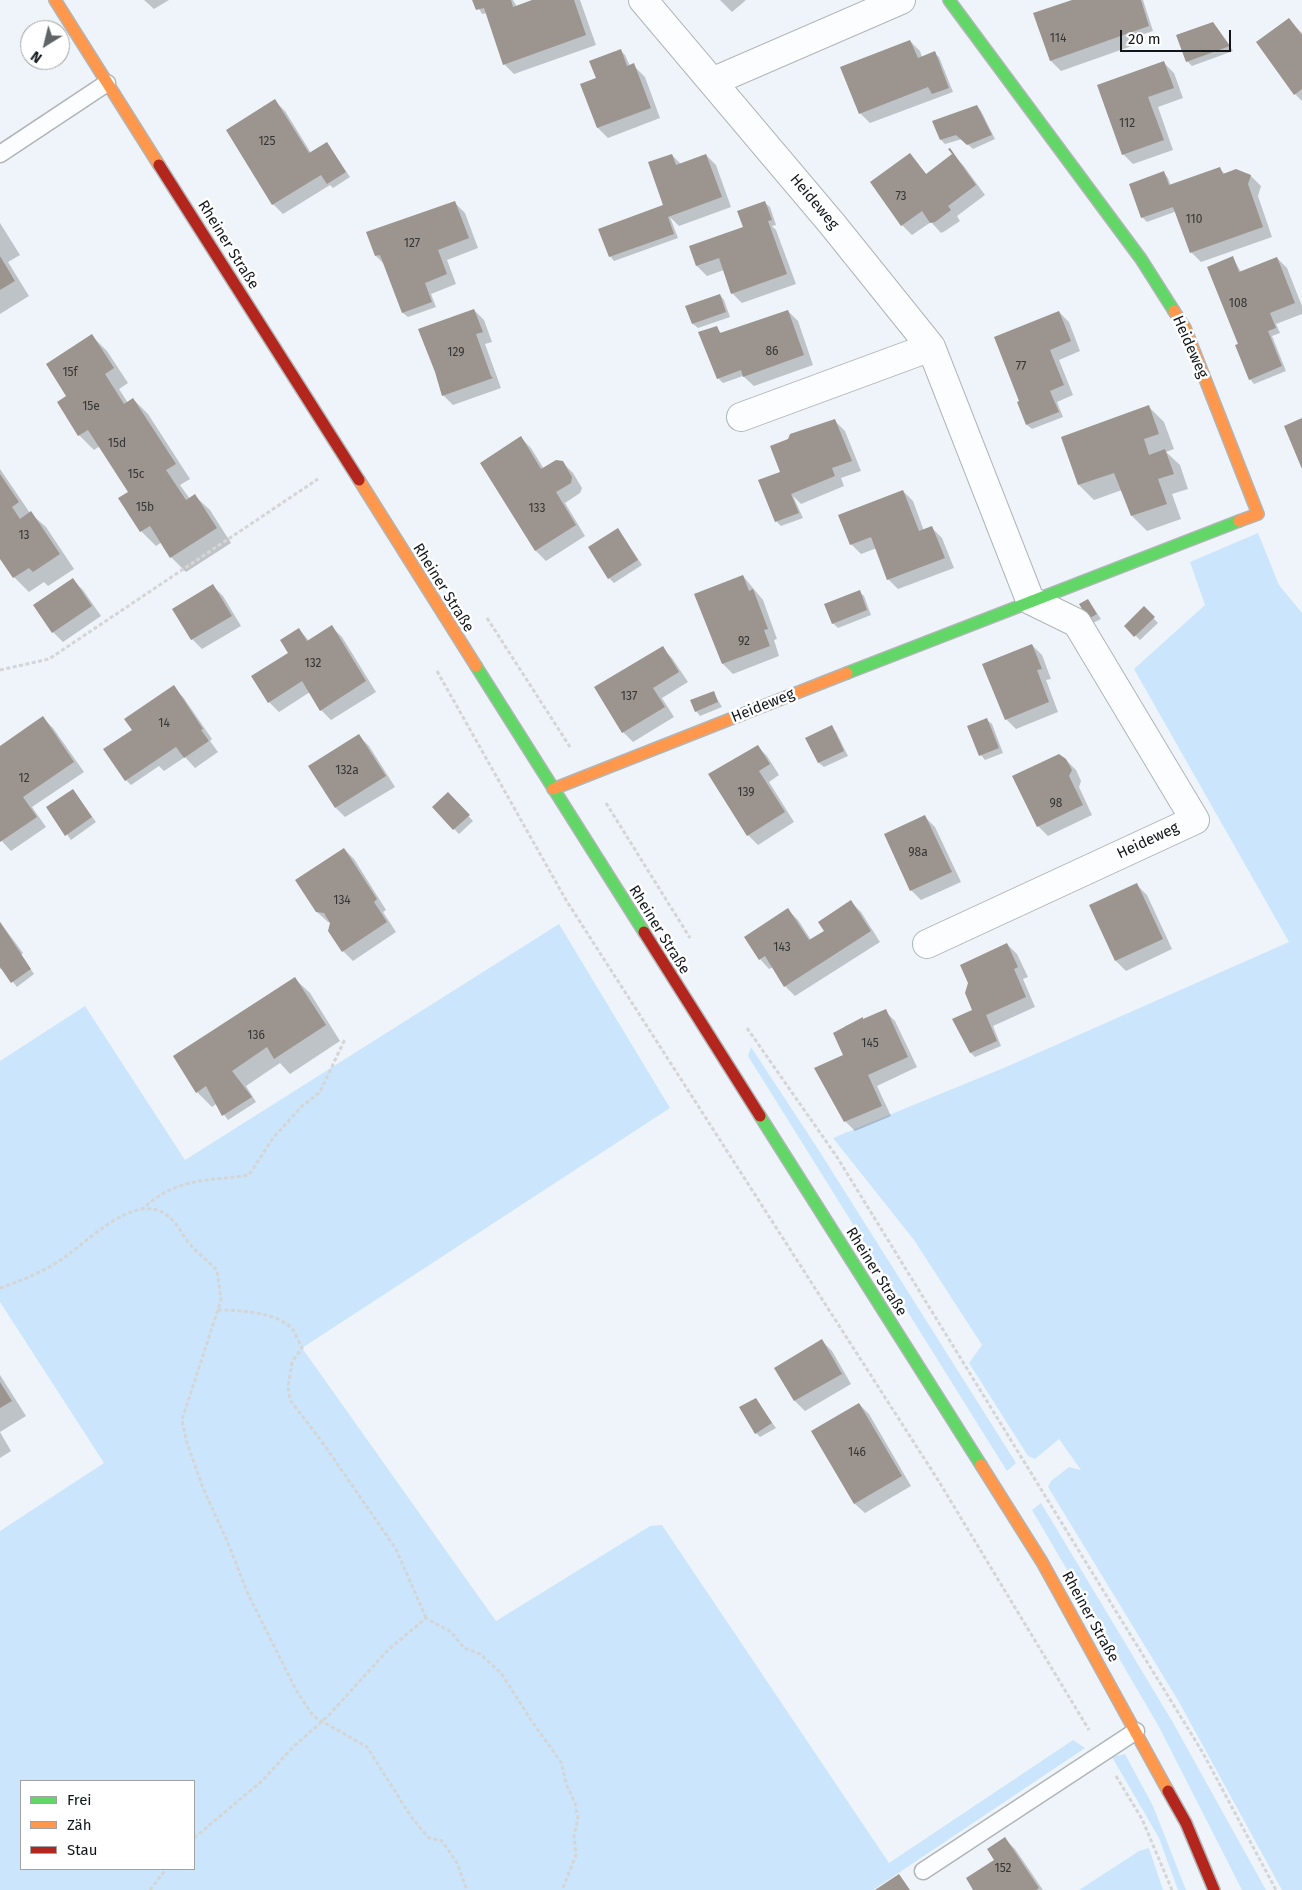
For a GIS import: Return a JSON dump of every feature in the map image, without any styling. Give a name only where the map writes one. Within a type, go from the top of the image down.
[{"type":"main road","name":"Rheiner Straße","points":[[55,0],[1042,1562],[1186,1823],[1214,1890]]},
{"type":"main road","name":"Heideweg","points":[[552,789],[1030,600],[1258,514],[1185,328],[1141,259],[948,0]]},
{"type":"street","name":"Heideweg","points":[[643,0],[714,81],[931,347],[1030,600],[1078,623],[1195,820],[927,944]]},
{"type":"street","points":[[714,81],[901,0]]},
{"type":"street","points":[[741,418],[931,347]]},
{"type":"lane","points":[[0,154],[107,83]]},
{"type":"lane","points":[[923,1871],[1136,1731]]},
{"type":"path","points":[[0,670],[49,659],[345,460]]},
{"type":"path","points":[[433,663],[566,900],[938,1480],[1142,1820],[1172,1890]]},
{"type":"path","points":[[141,1211],[157,1196],[181,1184],[249,1175],[273,1138],[302,1106],[320,1092],[345,1039]]},
{"type":"path","points":[[0,1288],[30,1278],[61,1260],[88,1237],[126,1212],[150,1209],[168,1215],[190,1245],[217,1270],[221,1300],[182,1420],[187,1443],[203,1488],[228,1543],[248,1594],[296,1690],[313,1716],[366,1747],[412,1818],[429,1838],[442,1841],[457,1863],[467,1890]]},
{"type":"path","points":[[218,1310],[246,1310],[271,1317],[292,1329],[302,1348],[292,1362],[288,1387],[290,1400],[336,1462],[396,1549],[426,1618],[451,1632],[464,1648],[480,1654],[501,1673],[561,1762],[567,1786],[576,1803],[578,1818],[574,1836],[576,1855],[562,1890]]},
{"type":"path","points":[[195,1837],[263,1780],[322,1721],[388,1650],[426,1618]]},
{"type":"path","points":[[150,1890],[165,1870]]},
{"type":"shaded area","points":[[1258,533],[1279,585],[1302,613],[1302,1890],[1282,1890],[1179,1702],[1048,1487],[1051,1481],[1069,1467],[1081,1470],[1059,1439],[1035,1459],[1028,1456],[969,1363],[982,1345],[914,1240],[833,1138],[1006,1067],[1289,942],[1134,669],[1205,605],[1190,562]]},
{"type":"shaded area","points":[[559,924],[670,1108],[302,1348],[496,1621],[650,1526],[662,1525],[889,1863],[1073,1740],[1085,1748],[873,1890],[0,1890],[0,1531],[104,1463],[0,1302],[0,1061],[85,1006],[185,1160]]},
{"type":"shaded area","points":[[751,1047],[818,1149],[1016,1463],[1007,1471],[748,1056]]},
{"type":"shaded area","points":[[1041,1503],[1172,1721],[1266,1890],[1242,1890],[1158,1725],[1032,1510]]},
{"type":"shaded area","points":[[1125,1754],[1153,1806],[1186,1890],[1178,1890],[1159,1838],[1112,1757]]},
{"type":"shaded area","points":[[1149,1848],[1163,1890],[1079,1890],[1139,1851]]},
{"type":"building","points":[[472,0],[511,0],[513,7],[532,0],[574,0],[586,35],[503,65],[484,8],[476,10]]},
{"type":"building","points":[[1072,0],[1141,0],[1149,26],[1050,61],[1033,13]]},
{"type":"building","points":[[1289,18],[1302,35],[1302,89],[1294,95],[1256,42]]},
{"type":"building","points":[[1213,22],[1230,46],[1186,62],[1176,35]]},
{"type":"building","points":[[910,40],[918,58],[935,51],[949,88],[932,94],[928,87],[859,114],[840,67]]},
{"type":"building","points":[[621,49],[627,66],[634,63],[651,108],[597,128],[580,84],[596,78],[589,61]]},
{"type":"building","points":[[1164,61],[1174,88],[1148,97],[1164,140],[1122,155],[1097,85]]},
{"type":"building","points":[[275,99],[309,153],[327,142],[346,172],[327,184],[321,175],[272,205],[226,130]]},
{"type":"building","points":[[977,105],[992,135],[967,145],[956,135],[940,140],[932,121]]},
{"type":"building","points":[[950,148],[976,185],[948,206],[951,210],[935,222],[930,223],[922,211],[901,226],[870,182],[910,153],[926,174],[952,154],[948,149]]},
{"type":"building","points":[[672,154],[676,165],[706,154],[722,197],[668,217],[674,234],[609,257],[598,229],[663,205],[648,162]]},
{"type":"building","points":[[1220,167],[1223,174],[1236,169],[1251,175],[1248,184],[1263,227],[1190,253],[1173,207],[1141,218],[1129,184],[1164,171],[1169,185]]},
{"type":"building","points":[[455,201],[469,238],[438,250],[447,274],[425,283],[432,302],[402,313],[380,255],[375,256],[366,232]]},
{"type":"building","points":[[765,201],[772,220],[768,221],[787,274],[731,294],[719,258],[696,266],[689,246],[743,227],[737,211]]},
{"type":"building","points":[[0,256],[15,281],[0,290]]},
{"type":"building","points":[[1233,256],[1239,272],[1277,257],[1295,303],[1270,313],[1276,328],[1268,331],[1282,366],[1249,380],[1235,345],[1238,344],[1207,267]]},
{"type":"building","points":[[720,294],[726,312],[692,324],[685,306]]},
{"type":"building","points":[[474,309],[483,332],[476,334],[493,378],[442,396],[435,372],[418,329]]},
{"type":"building","points":[[788,310],[804,355],[743,377],[741,370],[717,379],[698,332],[717,326],[720,333]]},
{"type":"building","points":[[1059,311],[1071,341],[1050,350],[1064,385],[1050,391],[1059,412],[1026,425],[1017,402],[1019,401],[994,337]]},
{"type":"building","points":[[92,334],[114,368],[105,374],[124,404],[133,398],[176,464],[166,470],[186,500],[195,494],[217,528],[170,558],[150,526],[140,532],[118,498],[128,492],[88,430],[78,436],[57,402],[66,396],[46,364]]},
{"type":"building","points":[[1149,405],[1159,434],[1144,439],[1149,455],[1165,449],[1174,474],[1158,479],[1167,504],[1131,516],[1114,473],[1078,485],[1061,437]]},
{"type":"building","points":[[1302,418],[1302,469],[1284,426]]},
{"type":"building","points":[[835,419],[852,461],[832,468],[835,476],[791,494],[799,513],[775,522],[758,480],[780,472],[770,446],[788,439],[790,434]]},
{"type":"building","points":[[521,436],[541,469],[556,460],[563,461],[572,477],[571,483],[556,492],[576,525],[535,551],[480,463]]},
{"type":"building","points":[[0,474],[19,502],[12,507],[20,519],[31,511],[60,554],[33,572],[29,568],[13,578],[0,559]]},
{"type":"building","points":[[903,490],[919,531],[932,526],[945,558],[887,580],[871,537],[850,545],[838,515]]},
{"type":"building","points":[[618,528],[638,560],[608,579],[588,547]]},
{"type":"building","points":[[743,575],[749,591],[753,589],[768,629],[764,630],[770,646],[722,664],[694,594]]},
{"type":"building","points":[[73,578],[92,606],[52,633],[33,605]]},
{"type":"building","points":[[213,584],[232,616],[191,640],[172,609]]},
{"type":"building","points":[[860,590],[867,610],[832,624],[824,604]]},
{"type":"building","points":[[1088,599],[1097,614],[1088,619],[1079,604]]},
{"type":"building","points":[[1144,606],[1155,617],[1134,637],[1124,626]]},
{"type":"building","points":[[332,625],[366,681],[320,711],[302,681],[268,703],[251,676],[288,653],[280,640],[299,628],[307,641]]},
{"type":"building","points":[[1032,644],[1042,669],[1037,670],[1049,702],[1005,720],[982,664]]},
{"type":"building","points":[[663,646],[679,672],[653,688],[665,707],[622,733],[594,687]]},
{"type":"building","points":[[174,685],[209,741],[184,758],[176,747],[125,781],[103,749],[132,730],[124,719]]},
{"type":"building","points":[[714,691],[718,702],[695,712],[690,700]]},
{"type":"building","points":[[43,716],[74,762],[23,797],[37,817],[0,842],[0,746]]},
{"type":"building","points":[[987,718],[999,748],[979,756],[967,726]]},
{"type":"building","points":[[832,725],[844,751],[818,763],[805,738]]},
{"type":"building","points":[[359,734],[386,776],[335,808],[308,766]]},
{"type":"building","points":[[758,745],[770,764],[759,771],[785,812],[747,836],[708,774]]},
{"type":"building","points":[[1059,754],[1066,759],[1072,770],[1069,776],[1083,805],[1037,827],[1012,776]]},
{"type":"building","points":[[73,789],[92,817],[65,836],[46,807]]},
{"type":"building","points":[[448,792],[470,815],[453,830],[432,807]]},
{"type":"building","points":[[925,815],[952,872],[910,891],[884,834]]},
{"type":"building","points":[[344,848],[377,899],[374,902],[387,922],[342,952],[328,931],[330,923],[324,913],[316,912],[295,880]]},
{"type":"building","points":[[1137,883],[1163,939],[1115,961],[1089,905]]},
{"type":"building","points":[[851,900],[871,931],[784,987],[765,956],[759,960],[744,937],[788,908],[809,940],[824,931],[818,922]]},
{"type":"building","points":[[0,922],[31,969],[11,983],[0,967]]},
{"type":"building","points":[[1007,943],[1018,967],[1014,969],[1026,997],[986,1015],[997,1041],[970,1053],[952,1019],[972,1010],[965,993],[968,983],[960,965]]},
{"type":"building","points":[[295,977],[326,1025],[274,1059],[267,1047],[232,1071],[252,1097],[222,1116],[206,1086],[196,1093],[173,1056]]},
{"type":"building","points":[[886,1009],[908,1057],[868,1075],[882,1106],[844,1122],[814,1068],[843,1055],[833,1033],[863,1017],[863,1019]]},
{"type":"building","points":[[822,1339],[842,1374],[794,1401],[774,1368]]},
{"type":"building","points":[[0,1382],[12,1401],[0,1408]]},
{"type":"building","points":[[756,1398],[772,1423],[755,1434],[739,1407]]},
{"type":"building","points":[[859,1403],[902,1476],[854,1504],[811,1431]]},
{"type":"building","points":[[1005,1837],[1039,1888],[1036,1890],[973,1890],[966,1878],[994,1860],[987,1849]]},
{"type":"building","points":[[899,1874],[910,1890],[875,1890]]},
{"type":"traffic: fast","points":[[949,0],[1141,259],[1174,311]]},
{"type":"traffic: fast","points":[[847,673],[1239,521]]},
{"type":"traffic: fast","points":[[476,666],[644,932]]},
{"type":"traffic: fast","points":[[760,1116],[981,1465]]},
{"type":"traffic: slow","points":[[55,0],[159,165]]},
{"type":"traffic: slow","points":[[1174,311],[1185,328],[1258,514],[1239,521]]},
{"type":"traffic: slow","points":[[359,480],[476,666]]},
{"type":"traffic: slow","points":[[553,789],[847,673]]},
{"type":"traffic: slow","points":[[981,1465],[1042,1562],[1168,1791]]},
{"type":"traffic: jam","points":[[159,165],[359,480]]},
{"type":"traffic: jam","points":[[644,932],[760,1116]]},
{"type":"traffic: jam","points":[[1168,1791],[1186,1823],[1214,1890]]}]
